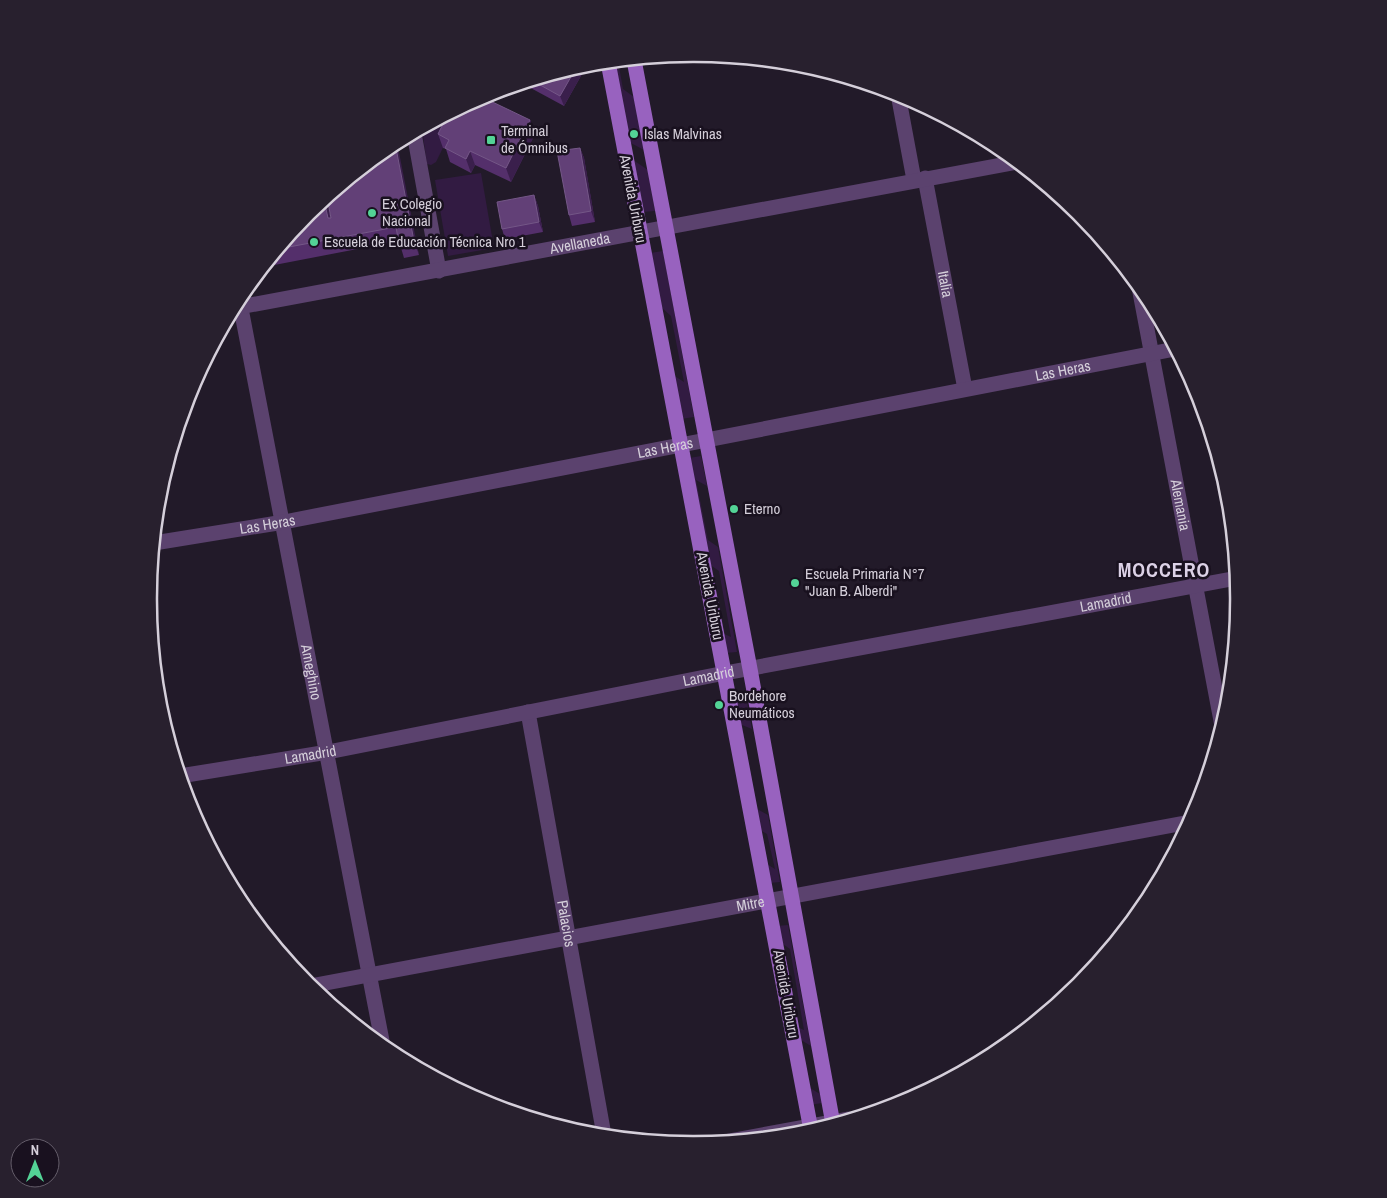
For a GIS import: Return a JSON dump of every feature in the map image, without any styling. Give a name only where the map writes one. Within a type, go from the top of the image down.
[{"type":"main road","name":"Avenida Uriburu","points":[[635,66],[793,896],[832,1117]]},
{"type":"main road","name":"Avenida Uriburu","points":[[609,69],[810,1122]]},
{"type":"street","name":"Italia","points":[[900,104],[919,179],[965,389]]},
{"type":"street","points":[[415,140],[439,271]]},
{"type":"street","name":"Avellaneda","points":[[246,303],[439,271],[1007,164]]},
{"type":"street","name":"Alemania","points":[[1142,305],[1219,709]]},
{"type":"street","name":"Ameghino","points":[[240,313],[284,522],[381,1035]]},
{"type":"street","name":"Las Heras","points":[[161,542],[284,522],[1169,350]]},
{"type":"street","name":"Lamadrid","points":[[187,775],[328,752],[725,673],[1229,579]]},
{"type":"street","name":"Palacios","points":[[528,712],[602,1127]]},
{"type":"street","name":"Mitre","points":[[320,984],[1180,824]]},
{"type":"shaded area","points":[[615,68],[619,68],[623,89],[634,97],[644,150],[629,142]]},
{"type":"shaded area","points":[[458,117],[436,162],[431,165],[427,164],[423,135]]},
{"type":"shaded area","points":[[633,160],[648,170],[655,211],[643,212]]},
{"type":"shaded area","points":[[481,173],[494,248],[448,256],[435,180]]},
{"type":"shaded area","points":[[663,251],[694,417],[681,419],[673,375],[684,382],[671,316],[660,306],[650,253]]},
{"type":"shaded area","points":[[701,456],[707,486],[696,480],[708,540],[718,547],[737,652],[725,653],[722,633],[731,637],[719,571],[709,564],[689,458]]},
{"type":"shaded area","points":[[746,697],[752,729],[742,725],[757,809],[768,815],[780,882],[769,883],[765,863],[775,869],[767,834],[758,829],[734,698]]},
{"type":"shaded area","points":[[788,925],[811,1046],[801,1040],[810,1088],[820,1094],[822,1103],[810,1105],[795,1026],[804,1030],[790,949],[780,942],[777,926]]},
{"type":"building","points":[[571,77],[560,96],[541,85]]},
{"type":"building","points":[[492,102],[530,120],[506,168],[470,151],[466,159],[445,148],[449,140],[438,134],[443,125]]},
{"type":"building","points":[[580,148],[591,211],[569,215],[557,151]]},
{"type":"building","name":"Ex Colegio Nacional","points":[[397,152],[414,241],[399,244],[396,227],[288,247],[326,209],[328,218],[331,218],[329,206],[367,173]]},
{"type":"building","points":[[534,195],[539,222],[502,229],[497,202]]},
{"type":"place","name":"Islas Malvinas","points":[[634,134]]},
{"type":"place","name":"Terminal de Ómnibus","points":[[491,140]]},
{"type":"place","name":"Ex Colegio Nacional","points":[[372,213]]},
{"type":"place","name":"Escuela de Educación Técnica Nro 1","points":[[314,242]]},
{"type":"place","name":"Eterno","points":[[734,509]]},
{"type":"place","name":"Escuela Primaria N°7 \"Juan B. Alberdi\"","points":[[795,583]]},
{"type":"place","name":"Bordehore Neumáticos","points":[[719,705]]},
{"type":"district","name":"MOCCERO","points":[[1164,570]]}]
